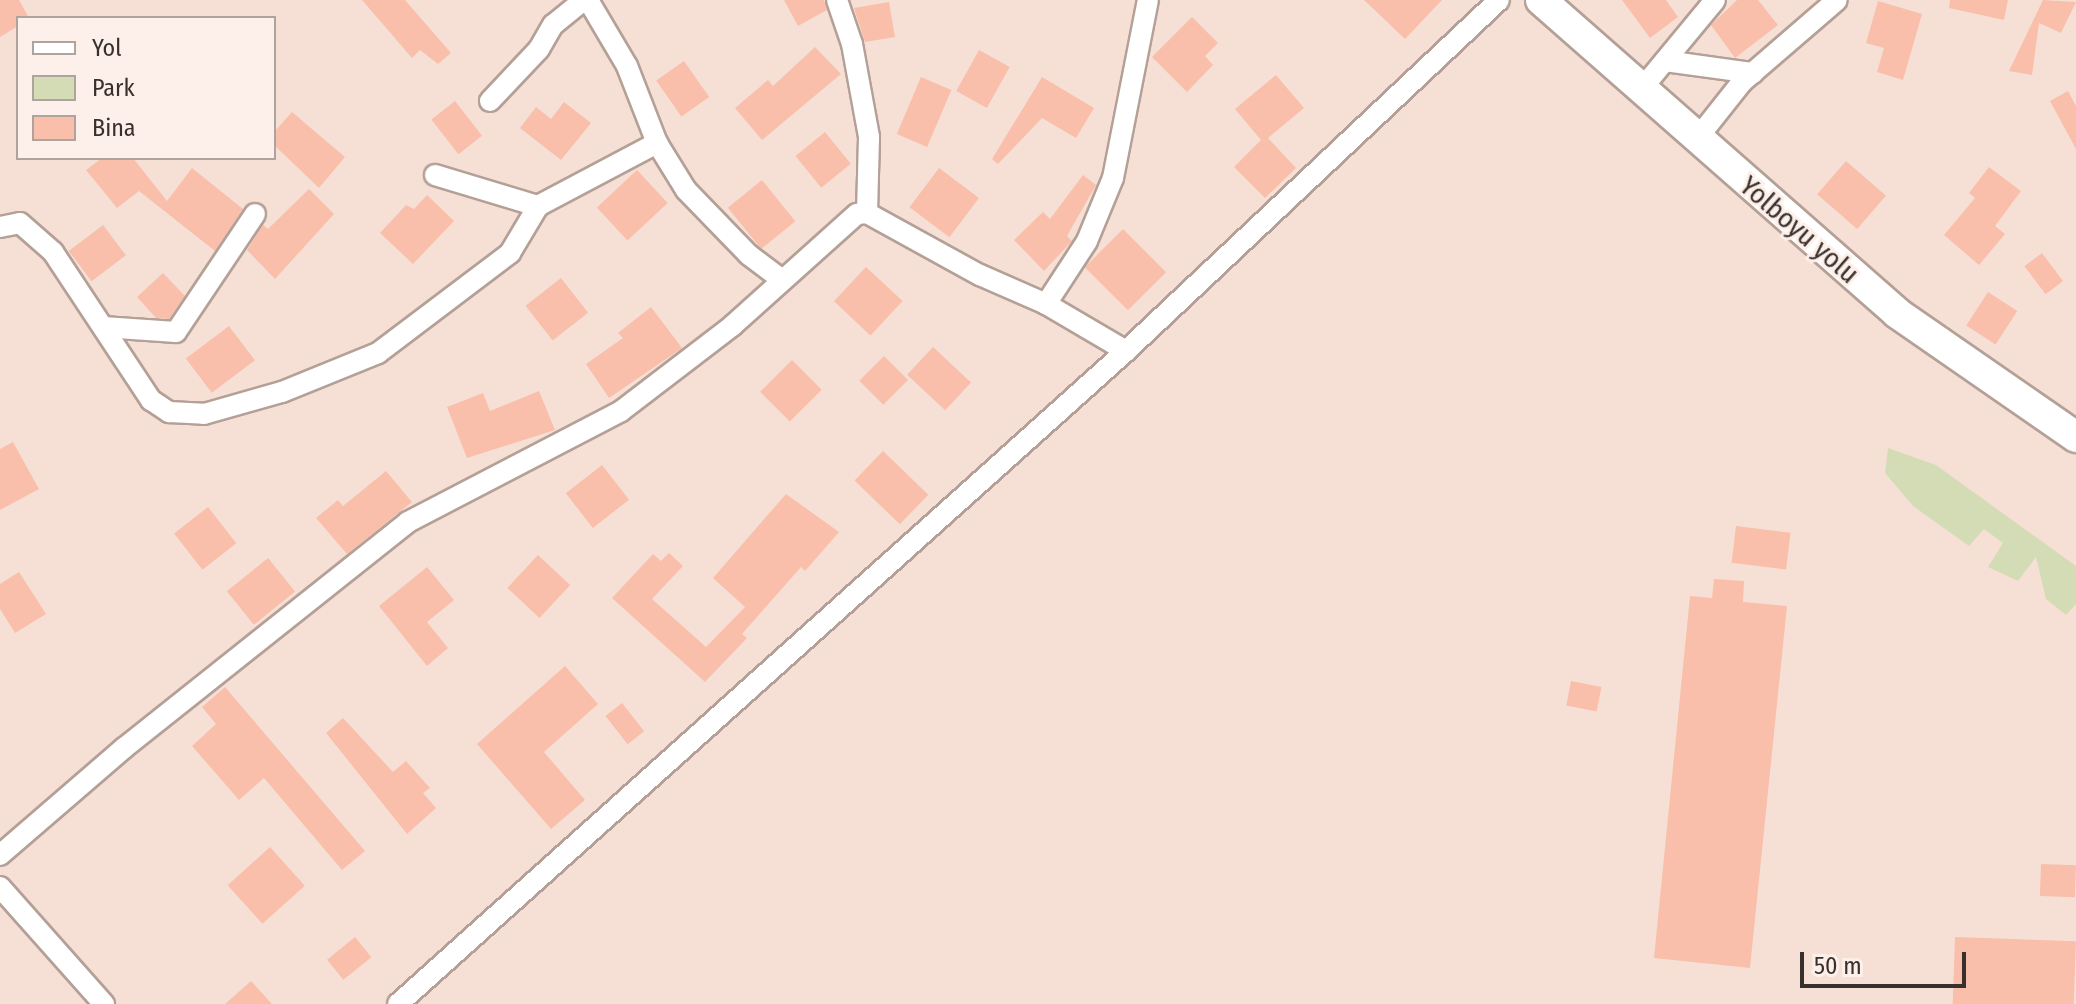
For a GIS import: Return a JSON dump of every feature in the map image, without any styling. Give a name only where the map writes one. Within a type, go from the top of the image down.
[{"type":"main road","name":"Yolboyu yolu","points":[[1541,0],[1639,92],[1897,313],[2076,437]]},
{"type":"street","points":[[490,101],[539,49],[553,25],[586,0],[627,66],[657,143],[686,190],[749,255],[781,279]]},
{"type":"street","points":[[837,0],[852,44],[869,137],[867,213]]},
{"type":"street","points":[[1046,304],[1087,241],[1110,190],[1126,134],[1148,0]]},
{"type":"street","points":[[398,1004],[1126,351],[1499,0]]},
{"type":"street","points":[[1639,92],[1715,0]]},
{"type":"street","points":[[1696,140],[1753,73],[1837,0]]},
{"type":"street","points":[[1665,61],[1753,73]]},
{"type":"street","points":[[0,227],[20,223],[33,231],[103,327],[151,400],[169,412],[204,414],[282,392],[378,353],[510,253],[538,206],[657,143]]},
{"type":"street","points":[[435,175],[538,206]]},
{"type":"street","points":[[0,855],[124,748],[408,522],[621,411],[732,326],[850,218],[867,213],[980,275],[1046,304],[1126,351]]},
{"type":"street","points":[[103,327],[176,332],[255,214]]},
{"type":"street","points":[[0,887],[104,1004]]},
{"type":"green space","points":[[1888,448],[1936,465],[2076,566],[2076,604],[2066,615],[2046,599],[2036,557],[2018,581],[1988,567],[2003,543],[1984,529],[1969,546],[1913,506],[1885,473]]},
{"type":"building","points":[[0,0],[19,0],[28,16],[16,16],[16,27],[0,37]]},
{"type":"building","points":[[362,0],[405,0],[451,53],[438,64],[420,50],[412,58]]},
{"type":"building","points":[[784,0],[824,0],[827,10],[798,26]]},
{"type":"building","points":[[1364,0],[1442,0],[1405,39]]},
{"type":"building","points":[[1622,0],[1666,0],[1678,17],[1650,38]]},
{"type":"building","points":[[1737,0],[1758,0],[1778,25],[1735,58],[1711,25]]},
{"type":"building","points":[[1950,0],[2008,0],[2004,20],[1949,8]]},
{"type":"building","points":[[2043,0],[2076,2],[2061,33],[2039,23],[2032,75],[2009,71]]},
{"type":"building","points":[[1878,1],[1922,14],[1903,80],[1877,72],[1884,48],[1866,43]]},
{"type":"building","points":[[889,2],[895,37],[865,42],[854,8]]},
{"type":"building","points":[[1192,17],[1218,43],[1205,56],[1213,65],[1187,92],[1152,57]]},
{"type":"building","points":[[815,47],[841,74],[762,140],[735,108],[768,80],[773,86]]},
{"type":"building","points":[[979,50],[1010,67],[987,108],[956,91]]},
{"type":"building","points":[[684,61],[709,97],[681,117],[656,81]]},
{"type":"building","points":[[1276,75],[1304,108],[1268,138],[1296,168],[1265,198],[1234,167],[1261,140],[1235,109]]},
{"type":"building","points":[[921,77],[951,90],[927,147],[897,134]]},
{"type":"building","points":[[1042,77],[1094,108],[1076,138],[1042,118],[998,164],[992,159]]},
{"type":"building","points":[[2068,91],[2076,106],[2076,149],[2050,101]]},
{"type":"building","points":[[455,101],[482,136],[458,154],[431,119]]},
{"type":"building","points":[[564,102],[591,123],[561,160],[520,128],[536,107],[551,119]]},
{"type":"building","points":[[292,112],[345,157],[319,188],[276,147],[276,130]]},
{"type":"building","points":[[825,132],[851,164],[821,188],[795,156]]},
{"type":"building","points":[[99,160],[135,160],[167,201],[192,168],[243,209],[215,251],[139,191],[117,208],[86,170]]},
{"type":"building","points":[[1846,161],[1886,196],[1857,229],[1817,194]]},
{"type":"building","points":[[1989,167],[2021,191],[1995,226],[2005,234],[1979,265],[1944,235],[1975,198],[1969,193]]},
{"type":"building","points":[[939,168],[979,198],[949,237],[910,207]]},
{"type":"building","points":[[637,170],[668,203],[627,240],[597,208]]},
{"type":"building","points":[[1083,175],[1096,185],[1067,236],[1072,241],[1044,271],[1014,240],[1043,212],[1050,219]]},
{"type":"building","points":[[762,180],[795,221],[761,249],[728,208]]},
{"type":"building","points":[[309,189],[334,214],[275,279],[247,250],[263,225],[268,229]]},
{"type":"building","points":[[427,195],[454,221],[413,264],[380,233],[406,205],[414,209]]},
{"type":"building","points":[[103,225],[126,255],[92,281],[69,251]]},
{"type":"building","points":[[1123,229],[1166,272],[1128,310],[1085,267]]},
{"type":"building","points":[[2042,253],[2063,281],[2045,294],[2024,266]]},
{"type":"building","points":[[866,267],[903,301],[871,335],[834,301]]},
{"type":"building","points":[[163,273],[185,296],[169,319],[156,318],[137,297]]},
{"type":"building","points":[[561,278],[588,313],[553,340],[526,306]]},
{"type":"building","points":[[1988,292],[2017,311],[1996,345],[1966,326]]},
{"type":"building","points":[[651,307],[682,348],[609,398],[586,364],[623,338],[618,333]]},
{"type":"building","points":[[229,326],[255,360],[212,393],[186,358]]},
{"type":"building","points":[[933,347],[971,382],[945,410],[907,375]]},
{"type":"building","points":[[884,356],[908,380],[883,405],[859,381]]},
{"type":"building","points":[[792,360],[822,390],[790,422],[760,392]]},
{"type":"building","points":[[539,391],[555,430],[467,458],[447,407],[483,393],[490,411]]},
{"type":"building","points":[[13,442],[39,489],[0,510],[0,449]]},
{"type":"building","points":[[883,451],[928,495],[900,524],[855,480]]},
{"type":"building","points":[[602,465],[629,500],[593,528],[566,493]]},
{"type":"building","points":[[386,471],[412,502],[347,554],[316,518],[338,500],[343,506]]},
{"type":"building","points":[[786,494],[839,532],[805,571],[801,567],[742,634],[747,638],[705,682],[612,598],[653,554],[661,561],[669,553],[683,566],[652,599],[706,647],[745,607],[713,578]]},
{"type":"building","points":[[208,507],[236,543],[202,570],[174,533]]},
{"type":"building","points":[[1736,526],[1791,533],[1786,569],[1731,563]]},
{"type":"building","points":[[538,555],[570,585],[539,618],[507,588]]},
{"type":"building","points":[[268,558],[295,591],[254,625],[227,591]]},
{"type":"building","points":[[427,567],[454,600],[427,622],[448,648],[427,666],[379,606]]},
{"type":"building","points":[[19,572],[46,614],[15,633],[0,609],[0,584]]},
{"type":"building","points":[[1714,579],[1744,581],[1743,602],[1787,606],[1750,968],[1654,958],[1690,596],[1712,598]]},
{"type":"building","points":[[565,666],[598,704],[544,752],[585,800],[551,829],[477,744]]},
{"type":"building","points":[[1571,681],[1601,687],[1597,711],[1566,706]]},
{"type":"building","points":[[225,687],[365,851],[342,870],[264,778],[239,800],[192,746],[216,724],[202,707]]},
{"type":"building","points":[[622,703],[644,731],[628,744],[605,716]]},
{"type":"building","points":[[343,718],[393,772],[406,761],[430,788],[423,793],[436,808],[407,834],[326,733]]},
{"type":"building","points":[[270,847],[305,886],[262,924],[228,885]]},
{"type":"building","points":[[2041,864],[2076,865],[2075,897],[2040,896]]},
{"type":"building","points":[[355,937],[371,957],[343,980],[327,960]]},
{"type":"building","points":[[1955,937],[2076,941],[2074,1004],[1953,1004]]},
{"type":"building","points":[[251,981],[272,1004],[225,1004]]}]
